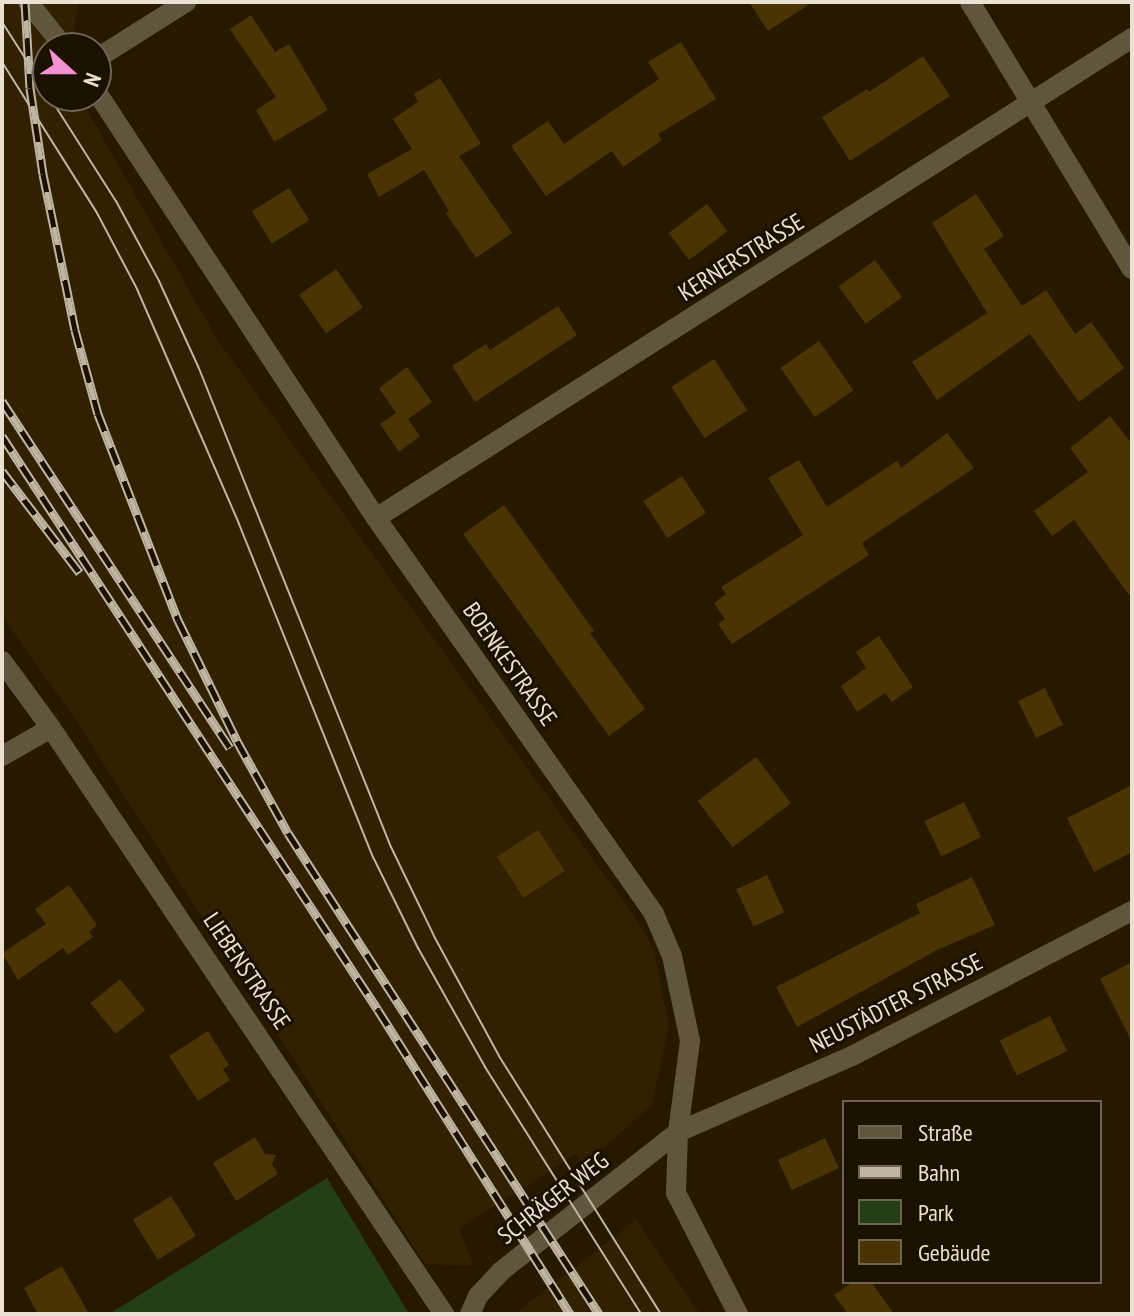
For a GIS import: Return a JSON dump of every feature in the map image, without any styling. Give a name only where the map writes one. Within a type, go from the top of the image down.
[{"type":"street","points":[[28,2],[52,32]]},
{"type":"street","points":[[112,49],[186,2]]},
{"type":"street","points":[[970,2],[1132,269]]},
{"type":"street","name":"KERNERSTRASSE","points":[[376,518],[1132,38]]},
{"type":"street","name":"BOENKESTRASSE","points":[[110,112],[376,518],[654,914],[672,956],[690,1041],[678,1132],[676,1193],[738,1314]]},
{"type":"street","name":"LIEBENSTRASSE","points":[[2,661],[51,728],[444,1314]]},
{"type":"street","points":[[2,756],[51,728]]},
{"type":"street","name":"NEUSTÄDTER STRASSE","points":[[678,1132],[852,1056],[1132,911]]},
{"type":"street","name":"SCHRÄGER WEG","points":[[470,1314],[478,1296],[500,1272],[678,1132]]},
{"type":"shaded area","points":[[2,2],[79,2],[73,32],[32,32],[32,112],[88,112],[217,339],[637,920],[654,950],[669,1026],[652,1105],[585,1164],[576,1154],[459,1229],[474,1266],[425,1264],[73,716],[2,616]]},
{"type":"shaded area","points":[[636,1219],[700,1314],[515,1314],[623,1230]]},
{"type":"green space","points":[[327,1178],[409,1314],[109,1314]]},
{"type":"building","points":[[749,2],[813,2],[768,31]]},
{"type":"building","points":[[251,15],[275,52],[289,44],[328,110],[274,142],[256,110],[276,97],[230,29]]},
{"type":"building","points":[[681,42],[716,99],[658,134],[662,140],[623,167],[612,151],[546,196],[511,146],[548,121],[564,144],[659,79],[648,62]]},
{"type":"building","points":[[923,56],[950,96],[850,161],[822,117],[867,89],[869,92]]},
{"type":"building","points":[[440,78],[481,144],[459,156],[512,233],[476,258],[446,213],[449,211],[424,170],[379,197],[367,174],[412,149],[393,119],[418,102],[414,94]]},
{"type":"building","points":[[289,188],[309,220],[272,244],[252,211]]},
{"type":"building","points":[[976,194],[1004,236],[984,249],[1022,306],[1046,290],[1075,334],[1091,322],[1124,368],[1079,402],[1030,334],[937,400],[912,362],[987,313],[932,223]]},
{"type":"building","points":[[707,204],[727,231],[689,260],[669,233]]},
{"type":"building","points":[[875,260],[902,297],[866,324],[839,286]]},
{"type":"building","points":[[336,269],[363,308],[326,333],[299,295]]},
{"type":"building","points":[[558,306],[577,335],[475,402],[452,366],[486,344],[490,350]]},
{"type":"building","points":[[819,341],[853,390],[815,417],[780,368]]},
{"type":"building","points":[[714,359],[747,410],[704,438],[671,387]]},
{"type":"building","points":[[407,367],[432,402],[408,419],[420,436],[399,452],[380,424],[396,413],[379,388]]},
{"type":"building","points":[[1110,416],[1132,444],[1132,599],[1074,520],[1052,536],[1034,511],[1088,472],[1070,448]]},
{"type":"building","points":[[947,433],[974,468],[862,543],[869,555],[732,644],[718,624],[725,619],[714,603],[726,594],[721,587],[803,535],[768,478],[799,460],[827,507],[897,461],[901,468]]},
{"type":"building","points":[[682,476],[706,513],[667,538],[643,501]]},
{"type":"building","points":[[504,505],[645,709],[609,736],[463,534]]},
{"type":"building","points":[[879,636],[913,687],[892,702],[885,693],[857,712],[841,686],[866,668],[856,652]]},
{"type":"building","points":[[1045,688],[1063,725],[1036,738],[1018,701]]},
{"type":"building","points":[[756,757],[791,803],[733,847],[698,801]]},
{"type":"building","points":[[1132,785],[1132,852],[1094,872],[1067,818]]},
{"type":"building","points":[[964,802],[981,837],[942,856],[924,821]]},
{"type":"building","points":[[538,830],[565,871],[524,898],[497,857]]},
{"type":"building","points":[[767,875],[784,912],[754,927],[736,889]]},
{"type":"building","points":[[972,877],[995,925],[937,950],[797,1027],[776,987],[920,913],[916,904]]},
{"type":"building","points":[[69,885],[97,925],[89,932],[93,937],[68,955],[63,948],[18,980],[2,953],[46,924],[35,909]]},
{"type":"building","points":[[1132,962],[1132,1042],[1100,979]]},
{"type":"building","points":[[120,979],[145,1010],[116,1034],[90,1003]]},
{"type":"building","points":[[1050,1016],[1067,1051],[1017,1076],[1000,1041]]},
{"type":"building","points":[[208,1031],[229,1065],[223,1069],[230,1080],[198,1101],[169,1056]]},
{"type":"building","points":[[255,1137],[265,1154],[276,1155],[272,1164],[278,1174],[236,1201],[213,1163]]},
{"type":"building","points":[[825,1138],[839,1168],[792,1190],[778,1160]]},
{"type":"building","points":[[171,1196],[196,1236],[158,1260],[133,1220]]},
{"type":"building","points":[[62,1266],[89,1314],[38,1314],[24,1288]]},
{"type":"building","points":[[850,1284],[872,1284],[894,1314],[848,1314],[834,1295]]},
{"type":"tram line","points":[[2,22],[32,69]]},
{"type":"tram line","points":[[2,62],[97,213],[137,289],[239,524],[373,857],[418,948],[485,1067],[641,1314]]},
{"type":"tram line","points":[[59,112],[116,201],[159,281],[198,366],[391,847],[435,938],[499,1056],[661,1314]]},
{"type":"railway","points":[[25,2],[30,88],[43,174],[75,330],[98,414],[178,620],[237,741],[288,833],[599,1314]]},
{"type":"railway","points":[[2,401],[230,748]]},
{"type":"railway","points":[[2,436],[378,1010],[570,1314]]},
{"type":"railway","points":[[2,471],[80,573]]}]
